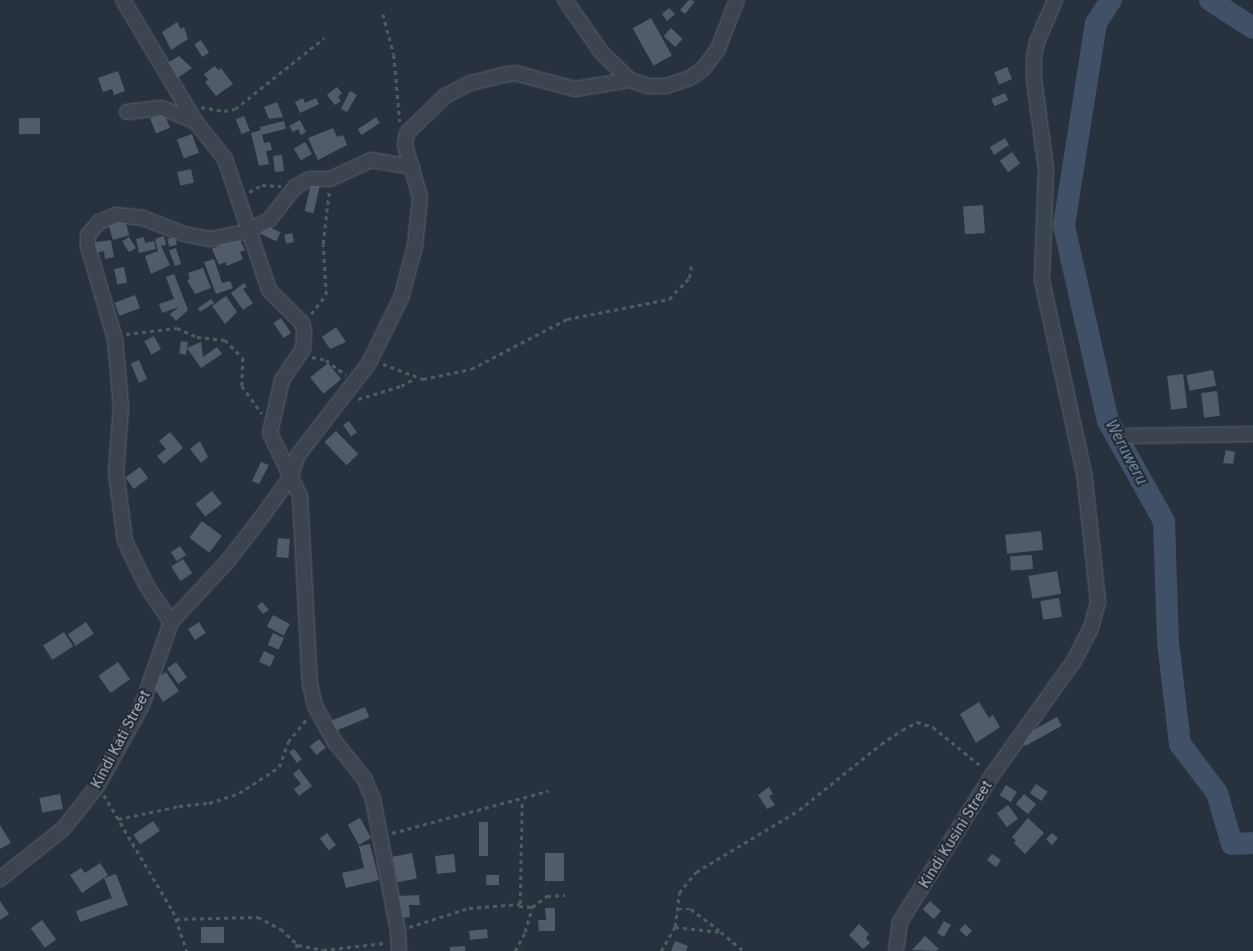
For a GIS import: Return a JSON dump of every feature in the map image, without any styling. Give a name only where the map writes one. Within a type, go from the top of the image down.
[{"type":"street","points":[[123,0],[188,107],[194,121],[225,159],[241,204],[247,232],[272,297],[302,323],[306,341],[282,380],[270,424],[272,443],[300,496],[310,684],[315,706],[335,742],[364,778],[374,799],[398,941]]},
{"type":"street","points":[[565,0],[602,53],[630,80],[649,86],[666,86],[688,79],[703,68],[718,49],[737,0]]},
{"type":"street","name":"Kindi Kusini Street","points":[[896,951],[900,922],[993,774],[1074,661],[1091,628],[1098,601],[1084,473],[1042,280],[1046,169],[1034,79],[1034,57],[1037,42],[1054,0]]},
{"type":"street","points":[[412,166],[391,161],[366,161],[330,179],[310,179],[295,188],[277,213],[247,232],[210,239],[184,234],[143,218],[116,215],[99,222],[88,235],[88,246],[114,336],[121,407],[116,472],[125,541],[146,585],[171,622],[227,562],[290,478],[293,463],[369,363],[400,298],[414,246],[420,197],[412,166],[404,141],[406,133],[432,107],[470,83],[515,74],[575,89],[630,80]]},
{"type":"street","points":[[127,112],[171,109],[194,121]]},
{"type":"street","points":[[1130,436],[1253,434]]},
{"type":"street","name":"Kindi Kati Street","points":[[0,879],[63,829],[98,785],[142,705],[171,622]]},
{"type":"path","points":[[383,14],[394,55],[397,110],[404,141]]},
{"type":"path","points":[[188,107],[212,107],[224,112],[235,109],[324,38]]},
{"type":"path","points":[[302,323],[326,295],[323,244],[330,179]]},
{"type":"path","points":[[241,204],[253,189],[262,185],[295,188]]},
{"type":"path","points":[[341,400],[362,399],[415,378],[434,378],[471,369],[567,318],[670,299],[688,278],[692,263]]},
{"type":"path","points":[[114,336],[177,328],[197,337],[225,340],[243,358],[245,365],[240,381],[245,395],[270,424]]},
{"type":"path","points":[[295,358],[326,360],[355,381]]},
{"type":"path","points":[[369,363],[393,367],[415,378]]},
{"type":"path","points":[[118,819],[179,806],[208,803],[240,793],[279,767],[288,742],[315,706]]},
{"type":"path","points":[[661,951],[676,927],[679,893],[696,872],[800,810],[881,744],[918,722],[933,727],[993,774]]},
{"type":"path","points":[[98,785],[176,918],[187,951]]},
{"type":"path","points":[[381,836],[522,800],[548,791]]},
{"type":"path","points":[[519,906],[522,889],[522,800]]},
{"type":"path","points":[[515,951],[525,932],[532,907],[547,896],[564,895]]},
{"type":"path","points":[[295,943],[323,951],[398,941],[469,908],[532,907]]},
{"type":"path","points":[[678,909],[692,909],[744,951]]},
{"type":"path","points":[[176,918],[258,917],[281,929],[295,943],[299,951]]},
{"type":"path","points":[[676,927],[722,932]]},
{"type":"building","points":[[689,0],[695,1],[685,14],[680,10]]},
{"type":"building","points":[[669,8],[675,14],[667,21],[662,14]]},
{"type":"building","points":[[651,18],[672,56],[653,66],[633,28]]},
{"type":"building","points":[[177,22],[181,29],[184,27],[188,39],[171,50],[162,32]]},
{"type":"building","points":[[671,28],[683,39],[675,47],[663,36]]},
{"type":"building","points":[[201,40],[209,53],[202,57],[194,44]]},
{"type":"building","points":[[179,56],[192,68],[176,79],[166,64]]},
{"type":"building","points":[[215,66],[218,70],[221,68],[233,84],[216,96],[205,82],[208,80],[204,74]]},
{"type":"building","points":[[1007,67],[1012,79],[999,84],[994,72]]},
{"type":"building","points":[[118,71],[125,91],[114,95],[112,89],[103,92],[98,78]]},
{"type":"building","points":[[337,87],[342,93],[338,97],[341,101],[335,105],[327,95]]},
{"type":"building","points":[[350,91],[357,95],[347,112],[341,109]]},
{"type":"building","points":[[1005,93],[1008,100],[994,106],[991,99]]},
{"type":"building","points":[[303,98],[305,103],[316,98],[319,104],[300,113],[295,102]]},
{"type":"building","points":[[277,102],[283,117],[269,119],[264,107]]},
{"type":"building","points":[[164,113],[170,128],[156,133],[150,119]]},
{"type":"building","points":[[244,116],[250,131],[242,134],[236,119]]},
{"type":"building","points":[[376,117],[380,123],[362,135],[358,129]]},
{"type":"building","points":[[19,118],[40,118],[40,134],[19,134]]},
{"type":"building","points":[[300,120],[306,132],[301,135],[298,129],[293,132],[289,126]]},
{"type":"building","points":[[284,121],[286,129],[262,135],[260,127]]},
{"type":"building","points":[[333,128],[337,137],[343,135],[347,145],[318,160],[308,138]]},
{"type":"building","points":[[261,130],[264,143],[270,142],[272,150],[266,151],[269,164],[259,166],[251,133]]},
{"type":"building","points":[[192,134],[199,153],[184,158],[177,139]]},
{"type":"building","points":[[1005,138],[1009,145],[994,155],[990,147]]},
{"type":"building","points":[[305,142],[312,154],[301,161],[294,148]]},
{"type":"building","points":[[1012,152],[1020,163],[1008,172],[1000,161]]},
{"type":"building","points":[[282,155],[284,171],[275,172],[273,156]]},
{"type":"building","points":[[191,169],[194,183],[180,186],[177,172]]},
{"type":"building","points":[[311,184],[320,186],[313,213],[305,211]]},
{"type":"building","points":[[983,205],[985,233],[965,234],[963,206]]},
{"type":"building","points":[[124,217],[129,235],[113,240],[108,222]]},
{"type":"building","points":[[265,225],[280,232],[276,241],[261,234]]},
{"type":"building","points":[[292,233],[294,242],[286,244],[284,235]]},
{"type":"building","points":[[164,236],[166,245],[161,246],[170,265],[151,274],[145,256],[158,251],[155,239]]},
{"type":"building","points":[[129,237],[136,248],[129,252],[122,241]]},
{"type":"building","points":[[144,237],[145,243],[154,241],[156,249],[139,253],[136,239]]},
{"type":"building","points":[[175,237],[177,245],[169,247],[167,239]]},
{"type":"building","points":[[234,238],[236,242],[240,240],[245,250],[240,252],[243,259],[227,266],[225,262],[219,265],[212,249]]},
{"type":"building","points":[[111,240],[114,257],[105,259],[104,251],[92,254],[90,243]]},
{"type":"building","points":[[176,248],[181,264],[175,266],[169,250]]},
{"type":"building","points":[[214,259],[222,283],[230,281],[233,288],[216,294],[204,262]]},
{"type":"building","points":[[124,267],[127,283],[117,285],[114,269]]},
{"type":"building","points":[[203,268],[211,288],[195,294],[187,280],[190,279],[188,273]]},
{"type":"building","points":[[174,274],[188,310],[176,321],[170,314],[179,307],[162,313],[159,304],[174,299],[166,277]]},
{"type":"building","points":[[244,283],[247,287],[243,289],[253,303],[243,310],[231,293]]},
{"type":"building","points":[[135,295],[140,308],[119,316],[114,303]]},
{"type":"building","points":[[226,296],[237,312],[225,324],[212,306]]},
{"type":"building","points":[[211,299],[214,303],[200,312],[198,308]]},
{"type":"building","points":[[281,318],[291,333],[284,338],[274,323]]},
{"type":"building","points":[[336,327],[346,342],[330,349],[322,337]]},
{"type":"building","points":[[154,336],[161,349],[151,354],[144,341]]},
{"type":"building","points":[[181,341],[188,342],[186,355],[179,354]]},
{"type":"building","points":[[201,342],[203,357],[217,347],[222,354],[201,368],[187,348]]},
{"type":"building","points":[[139,360],[147,379],[139,383],[131,364]]},
{"type":"building","points":[[328,363],[341,379],[323,394],[310,377]]},
{"type":"building","points":[[1213,370],[1216,386],[1190,391],[1186,375]]},
{"type":"building","points":[[1183,374],[1187,408],[1171,410],[1167,376]]},
{"type":"building","points":[[1217,391],[1220,416],[1204,418],[1201,393]]},
{"type":"building","points":[[349,421],[357,433],[351,437],[343,425]]},
{"type":"building","points":[[336,431],[358,454],[347,465],[324,442]]},
{"type":"building","points":[[170,432],[183,448],[164,464],[157,456],[166,449],[159,441]]},
{"type":"building","points":[[200,441],[208,457],[201,463],[190,449]]},
{"type":"building","points":[[1226,450],[1235,452],[1233,464],[1223,463]]},
{"type":"building","points":[[261,462],[269,465],[259,484],[252,481]]},
{"type":"building","points":[[140,467],[148,478],[134,489],[125,478]]},
{"type":"building","points":[[212,491],[222,504],[205,517],[195,504]]},
{"type":"building","points":[[202,521],[222,536],[209,553],[189,538]]},
{"type":"building","points":[[1041,531],[1043,550],[1007,554],[1005,535]]},
{"type":"building","points":[[278,538],[290,539],[288,558],[276,557]]},
{"type":"building","points":[[180,546],[186,555],[177,561],[171,552]]},
{"type":"building","points":[[1032,555],[1033,569],[1011,571],[1010,557]]},
{"type":"building","points":[[183,559],[192,573],[181,581],[171,567]]},
{"type":"building","points":[[1057,571],[1061,594],[1032,599],[1028,576]]},
{"type":"building","points":[[1059,598],[1062,617],[1043,620],[1040,601]]},
{"type":"building","points":[[262,602],[269,610],[263,614],[257,606]]},
{"type":"building","points":[[273,615],[290,624],[284,635],[267,626]]},
{"type":"building","points":[[86,622],[94,634],[76,646],[68,634]]},
{"type":"building","points":[[199,622],[206,633],[195,640],[188,629]]},
{"type":"building","points":[[64,632],[73,646],[52,660],[43,646]]},
{"type":"building","points":[[273,633],[284,638],[279,650],[268,645]]},
{"type":"building","points":[[264,651],[275,656],[270,667],[259,662]]},
{"type":"building","points":[[118,662],[130,679],[110,693],[98,676]]},
{"type":"building","points":[[176,662],[187,677],[178,684],[167,668]]},
{"type":"building","points":[[166,672],[179,691],[163,702],[150,683]]},
{"type":"building","points":[[979,702],[989,718],[993,715],[1000,727],[976,743],[960,714]]},
{"type":"building","points":[[365,707],[369,717],[332,732],[328,722]]},
{"type":"building","points":[[1057,717],[1062,726],[1025,746],[1020,737]]},
{"type":"building","points":[[319,739],[326,748],[316,755],[310,746]]},
{"type":"building","points":[[294,749],[302,759],[297,763],[289,752]]},
{"type":"building","points":[[299,769],[312,786],[299,796],[294,789],[301,784],[293,774]]},
{"type":"building","points":[[1036,784],[1048,792],[1041,801],[1030,793]]},
{"type":"building","points":[[1006,785],[1017,792],[1011,802],[1000,795]]},
{"type":"building","points":[[769,787],[773,794],[769,796],[775,805],[767,809],[758,795]]},
{"type":"building","points":[[60,794],[63,809],[42,813],[39,798]]},
{"type":"building","points":[[1024,794],[1036,804],[1028,814],[1016,804]]},
{"type":"building","points":[[1008,805],[1018,819],[1007,827],[997,813]]},
{"type":"building","points":[[360,818],[371,838],[359,845],[348,825]]},
{"type":"building","points":[[1028,818],[1044,833],[1025,854],[1014,843],[1016,841],[1012,837]]},
{"type":"building","points":[[153,821],[160,831],[140,845],[133,835]]},
{"type":"building","points":[[479,822],[488,822],[488,856],[479,856]]},
{"type":"building","points":[[0,825],[11,843],[0,849]]},
{"type":"building","points":[[327,833],[336,845],[329,850],[320,838]]},
{"type":"building","points":[[1052,833],[1058,838],[1052,845],[1046,839]]},
{"type":"building","points":[[370,844],[379,880],[346,888],[342,873],[364,868],[359,846]]},
{"type":"building","points":[[412,853],[417,879],[397,882],[392,857]]},
{"type":"building","points":[[545,853],[564,853],[564,881],[545,881]]},
{"type":"building","points":[[454,854],[456,872],[437,874],[435,856]]},
{"type":"building","points":[[992,854],[1001,860],[996,867],[987,860]]},
{"type":"building","points":[[100,863],[108,875],[82,893],[70,875],[81,868],[85,873]]},
{"type":"building","points":[[116,874],[128,905],[80,922],[76,911],[112,898],[104,878]]},
{"type":"building","points":[[486,875],[499,875],[499,885],[486,885]]},
{"type":"building","points":[[419,895],[420,905],[409,905],[410,917],[400,918],[398,896]]},
{"type":"building","points":[[0,901],[9,914],[0,920]]},
{"type":"building","points":[[930,901],[941,911],[934,919],[923,909]]},
{"type":"building","points":[[545,908],[555,908],[555,931],[539,931],[538,920],[546,920]]},
{"type":"building","points":[[42,920],[56,939],[45,948],[31,928]]},
{"type":"building","points":[[944,921],[951,925],[944,937],[937,933]]},
{"type":"building","points":[[859,924],[869,934],[866,938],[870,943],[863,949],[849,935]]},
{"type":"building","points":[[965,924],[972,931],[966,937],[959,930]]},
{"type":"building","points":[[201,927],[224,927],[224,943],[201,943]]},
{"type":"building","points":[[487,929],[488,938],[470,940],[469,931]]},
{"type":"building","points":[[925,936],[939,949],[936,951],[912,950]]},
{"type":"building","points":[[675,941],[688,946],[686,951],[671,951]]},
{"type":"building","points":[[465,946],[465,951],[450,951],[450,947]]},
{"type":"waterway","name":"Weruweru","points":[[1111,0],[1096,23],[1064,226],[1108,421],[1164,521],[1168,642],[1180,744],[1217,793],[1232,844],[1253,843]]},
{"type":"waterway","name":"Weruweru","points":[[1210,0],[1253,28]]}]
